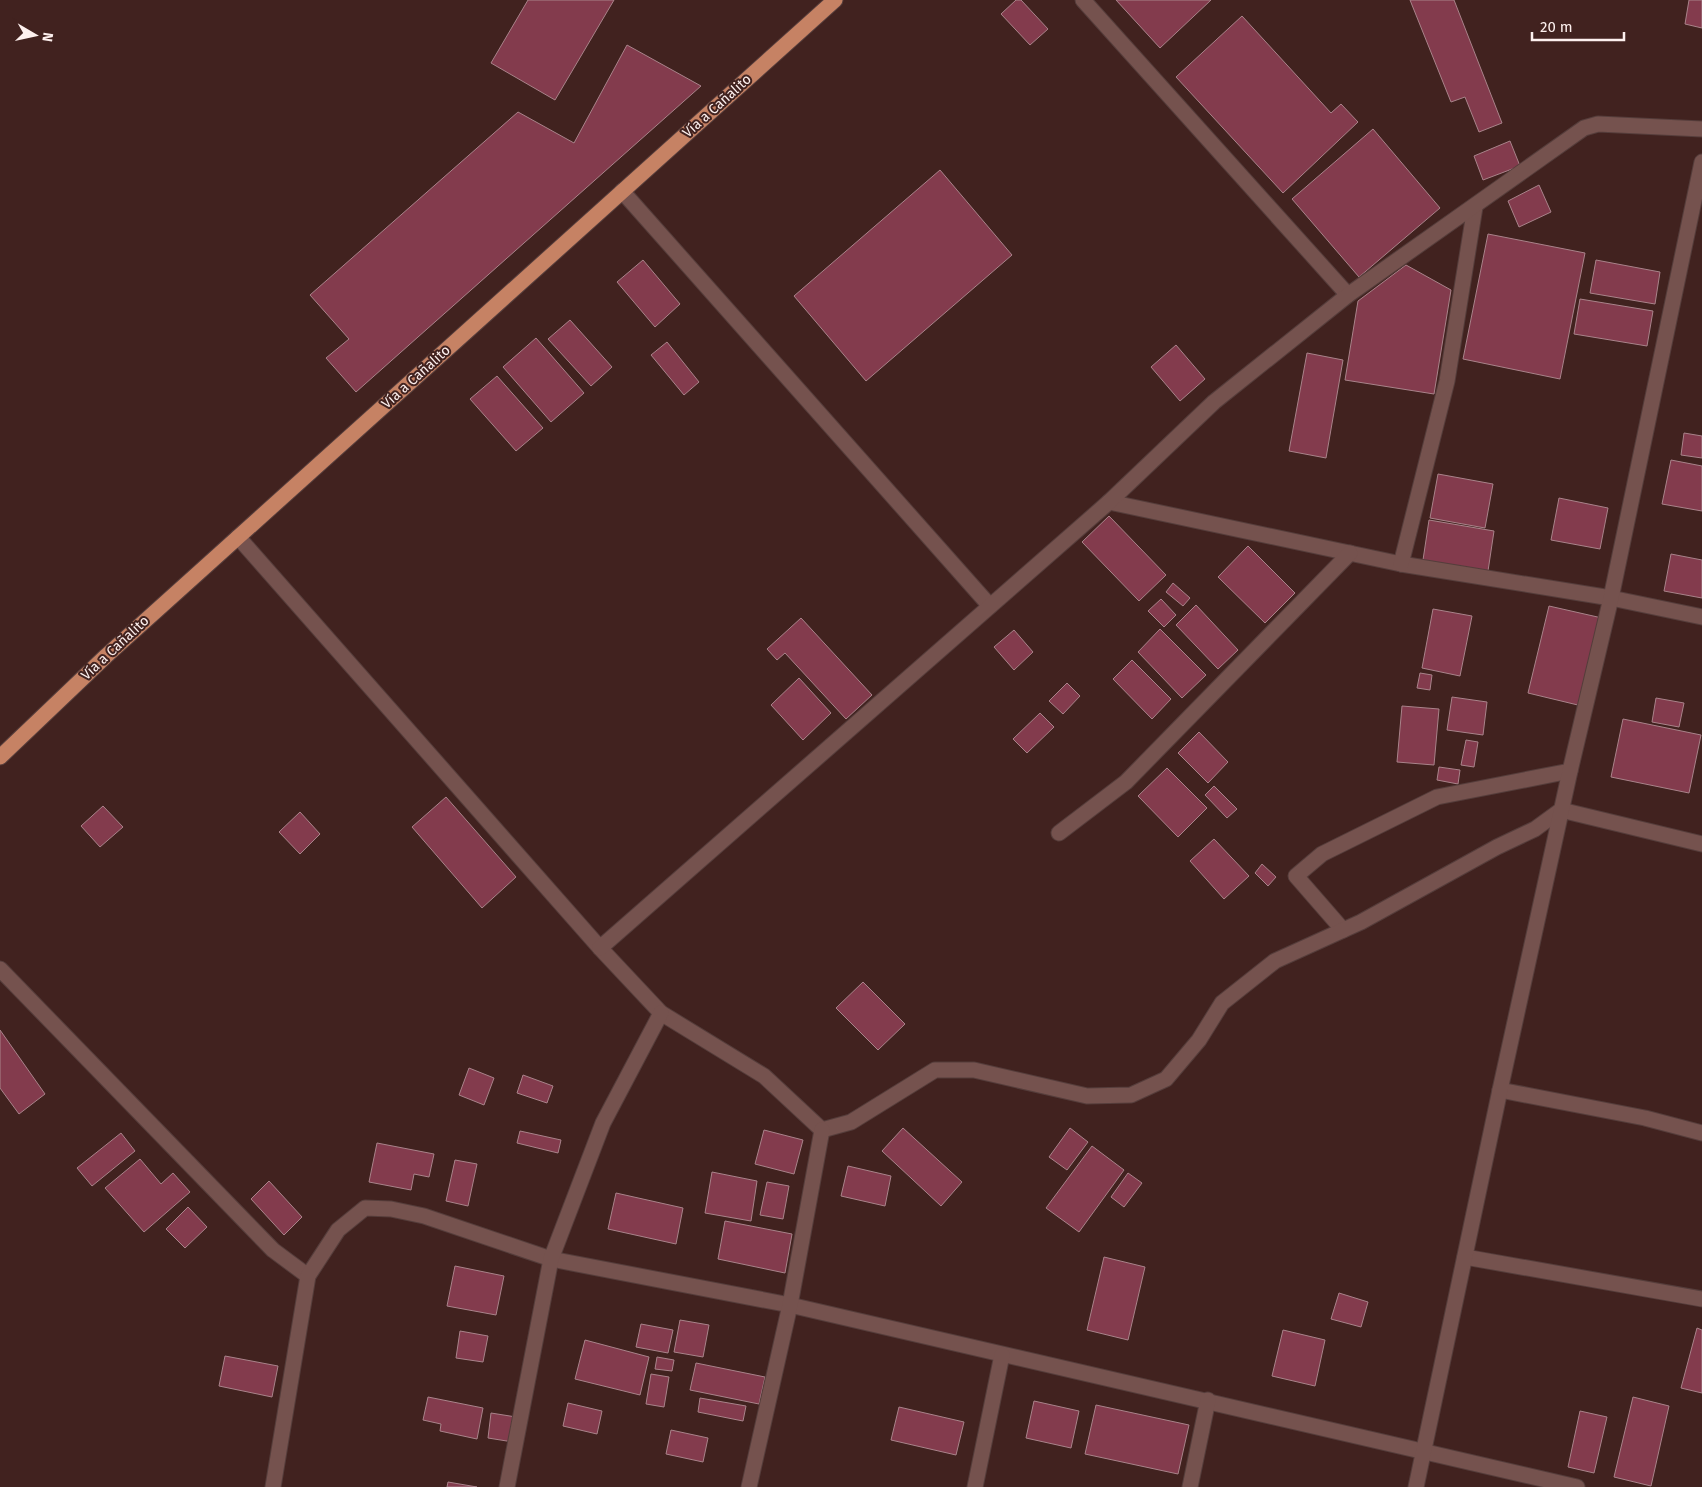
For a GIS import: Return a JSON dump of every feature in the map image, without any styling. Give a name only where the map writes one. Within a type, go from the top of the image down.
[{"type":"main road","name":"Vía a Cañalito","points":[[0,757],[106,656],[835,0]]},
{"type":"street","points":[[1083,0],[1348,295]]},
{"type":"street","points":[[600,948],[1109,502],[1214,402],[1348,295],[1475,207],[1584,128],[1598,124],[1702,129]]},
{"type":"street","points":[[1416,1487],[1561,810],[1611,598],[1702,162]]},
{"type":"street","points":[[622,191],[990,606]]},
{"type":"street","points":[[1401,564],[1447,381],[1475,207]]},
{"type":"street","points":[[1109,502],[1401,564],[1611,598],[1702,618]]},
{"type":"street","points":[[238,537],[600,948],[661,1013],[764,1076],[822,1130]]},
{"type":"street","points":[[1059,833],[1126,782],[1350,553]]},
{"type":"street","points":[[1343,930],[1296,876],[1322,854],[1437,797],[1570,771]]},
{"type":"street","points":[[1561,810],[1702,844]]},
{"type":"street","points":[[822,1130],[851,1122],[935,1070],[974,1070],[1087,1096],[1131,1095],[1166,1079],[1200,1040],[1222,1003],[1275,960],[1343,930],[1496,847],[1536,829],[1561,810]]},
{"type":"street","points":[[0,969],[273,1250],[308,1276]]},
{"type":"street","points":[[507,1487],[551,1259],[603,1123],[661,1013]]},
{"type":"street","points":[[1500,1090],[1645,1118],[1702,1133]]},
{"type":"street","points":[[750,1487],[790,1305],[822,1130]]},
{"type":"street","points":[[273,1487],[308,1276],[338,1230],[365,1208],[391,1209],[424,1216],[551,1259],[790,1305],[1002,1355],[1208,1400],[1577,1487]]},
{"type":"street","points":[[1465,1257],[1702,1299]]},
{"type":"street","points":[[975,1487],[1002,1355]]},
{"type":"street","points":[[1190,1487],[1208,1400]]},
{"type":"building","points":[[528,0],[614,0],[555,100],[491,63]]},
{"type":"building","points":[[1016,0],[1021,0],[1048,29],[1030,45],[1001,14]]},
{"type":"building","points":[[1116,0],[1211,0],[1160,48]]},
{"type":"building","points":[[1410,0],[1454,0],[1502,123],[1479,132],[1465,97],[1451,102]]},
{"type":"building","points":[[1689,0],[1702,0],[1702,28],[1685,24]]},
{"type":"building","points":[[1242,16],[1331,113],[1341,104],[1358,122],[1283,193],[1176,77]]},
{"type":"building","points":[[627,45],[701,86],[356,392],[326,358],[349,339],[310,295],[518,112],[574,143]]},
{"type":"building","points":[[1373,129],[1440,208],[1359,277],[1292,199]]},
{"type":"building","points":[[1510,141],[1520,166],[1483,180],[1474,156]]},
{"type":"building","points":[[940,170],[1012,255],[866,381],[794,296]]},
{"type":"building","points":[[1539,185],[1551,212],[1519,227],[1508,201]]},
{"type":"building","points":[[1488,234],[1585,253],[1560,379],[1463,359]]},
{"type":"building","points":[[643,260],[680,304],[655,327],[617,282]]},
{"type":"building","points":[[1596,260],[1660,272],[1655,304],[1590,293]]},
{"type":"building","points":[[1406,265],[1451,290],[1434,394],[1345,380],[1358,301]]},
{"type":"building","points":[[1580,299],[1653,311],[1647,346],[1574,334]]},
{"type":"building","points":[[570,320],[612,367],[591,386],[548,339]]},
{"type":"building","points":[[536,338],[584,393],[551,422],[503,367]]},
{"type":"building","points":[[667,342],[699,382],[684,395],[651,355]]},
{"type":"building","points":[[1176,345],[1205,379],[1180,401],[1151,367]]},
{"type":"building","points":[[1307,353],[1343,360],[1326,458],[1289,451]]},
{"type":"building","points":[[497,376],[543,428],[516,451],[470,399]]},
{"type":"building","points":[[1684,433],[1702,436],[1702,458],[1681,455]]},
{"type":"building","points":[[1671,460],[1702,466],[1702,511],[1662,504]]},
{"type":"building","points":[[1438,474],[1493,484],[1485,528],[1430,518]]},
{"type":"building","points":[[1559,498],[1608,508],[1600,549],[1551,540]]},
{"type":"building","points":[[1109,516],[1166,575],[1139,601],[1082,542]]},
{"type":"building","points":[[1429,520],[1494,531],[1488,571],[1423,560]]},
{"type":"building","points":[[1248,546],[1295,593],[1265,623],[1218,577]]},
{"type":"building","points":[[1671,554],[1702,560],[1702,598],[1664,591]]},
{"type":"building","points":[[1173,583],[1190,598],[1183,606],[1166,592]]},
{"type":"building","points":[[1161,599],[1176,615],[1164,627],[1148,611]]},
{"type":"building","points":[[1196,605],[1238,650],[1218,669],[1176,625]]},
{"type":"building","points":[[1549,606],[1602,618],[1582,706],[1528,693]]},
{"type":"building","points":[[1433,609],[1472,616],[1460,676],[1422,668]]},
{"type":"building","points":[[801,618],[872,695],[846,719],[785,653],[777,660],[767,649]]},
{"type":"building","points":[[1160,629],[1206,675],[1182,698],[1138,652]]},
{"type":"building","points":[[1014,630],[1033,652],[1014,670],[994,647]]},
{"type":"building","points":[[1132,660],[1171,699],[1152,719],[1113,679]]},
{"type":"building","points":[[1420,673],[1432,675],[1430,690],[1417,688]]},
{"type":"building","points":[[799,678],[831,713],[803,740],[771,705]]},
{"type":"building","points":[[1067,683],[1080,696],[1063,714],[1049,701]]},
{"type":"building","points":[[1452,697],[1487,702],[1483,735],[1447,730]]},
{"type":"building","points":[[1656,698],[1684,703],[1679,727],[1652,722]]},
{"type":"building","points":[[1402,706],[1439,709],[1434,765],[1397,762]]},
{"type":"building","points":[[1040,713],[1054,727],[1027,753],[1013,739]]},
{"type":"building","points":[[1623,719],[1701,735],[1689,793],[1611,777]]},
{"type":"building","points":[[1199,732],[1228,762],[1208,783],[1178,753]]},
{"type":"building","points":[[1466,740],[1478,742],[1474,767],[1461,765]]},
{"type":"building","points":[[1439,767],[1460,770],[1458,784],[1437,780]]},
{"type":"building","points":[[1167,768],[1207,808],[1178,837],[1138,796]]},
{"type":"building","points":[[1214,786],[1237,809],[1227,818],[1205,795]]},
{"type":"building","points":[[446,797],[516,877],[482,908],[412,827]]},
{"type":"building","points":[[103,806],[123,827],[100,847],[81,826]]},
{"type":"building","points":[[300,812],[320,834],[300,854],[279,832]]},
{"type":"building","points":[[1214,839],[1249,876],[1224,899],[1190,861]]},
{"type":"building","points":[[1262,864],[1276,877],[1268,886],[1255,873]]},
{"type":"building","points":[[863,982],[905,1024],[878,1050],[836,1008]]},
{"type":"building","points":[[0,1030],[45,1094],[19,1114],[0,1088]]},
{"type":"building","points":[[469,1068],[494,1078],[484,1105],[459,1095]]},
{"type":"building","points":[[523,1075],[553,1086],[547,1103],[517,1093]]},
{"type":"building","points":[[903,1128],[962,1182],[941,1206],[882,1151]]},
{"type":"building","points":[[1070,1128],[1088,1142],[1067,1170],[1049,1157]]},
{"type":"building","points":[[764,1130],[803,1140],[794,1174],[755,1164]]},
{"type":"building","points":[[520,1131],[561,1140],[558,1153],[517,1143]]},
{"type":"building","points":[[121,1133],[135,1151],[92,1186],[77,1168]]},
{"type":"building","points":[[377,1143],[434,1154],[429,1177],[414,1174],[411,1190],[369,1182]]},
{"type":"building","points":[[1092,1146],[1124,1170],[1079,1232],[1046,1208]]},
{"type":"building","points":[[140,1159],[161,1184],[173,1173],[190,1192],[144,1232],[105,1188]]},
{"type":"building","points":[[455,1160],[477,1164],[468,1206],[446,1201]]},
{"type":"building","points":[[848,1166],[891,1176],[885,1206],[841,1196]]},
{"type":"building","points":[[712,1172],[757,1181],[751,1221],[705,1213]]},
{"type":"building","points":[[1128,1173],[1142,1183],[1124,1207],[1111,1197]]},
{"type":"building","points":[[269,1181],[302,1217],[284,1235],[251,1199]]},
{"type":"building","points":[[767,1182],[789,1186],[783,1219],[760,1215]]},
{"type":"building","points":[[616,1193],[683,1208],[676,1244],[608,1229]]},
{"type":"building","points":[[188,1207],[207,1227],[185,1248],[166,1229]]},
{"type":"building","points":[[725,1221],[792,1234],[785,1273],[718,1259]]},
{"type":"building","points":[[1104,1257],[1145,1267],[1128,1340],[1087,1330]]},
{"type":"building","points":[[455,1266],[504,1276],[496,1315],[447,1306]]},
{"type":"building","points":[[1339,1293],[1368,1302],[1361,1327],[1331,1319]]},
{"type":"building","points":[[680,1320],[709,1325],[703,1357],[674,1352]]},
{"type":"building","points":[[641,1324],[673,1330],[668,1353],[636,1347]]},
{"type":"building","points":[[1697,1328],[1702,1330],[1702,1393],[1681,1388]]},
{"type":"building","points":[[1283,1330],[1325,1340],[1315,1386],[1272,1376]]},
{"type":"building","points":[[460,1331],[488,1336],[483,1362],[456,1358]]},
{"type":"building","points":[[585,1340],[649,1357],[640,1395],[575,1379]]},
{"type":"building","points":[[225,1356],[278,1366],[272,1397],[219,1386]]},
{"type":"building","points":[[657,1357],[674,1360],[672,1371],[655,1369]]},
{"type":"building","points":[[696,1363],[765,1377],[759,1404],[690,1390]]},
{"type":"building","points":[[651,1374],[669,1377],[664,1407],[646,1404]]},
{"type":"building","points":[[428,1397],[483,1408],[477,1439],[440,1431],[441,1424],[423,1420]]},
{"type":"building","points":[[1633,1397],[1669,1406],[1651,1486],[1614,1477]]},
{"type":"building","points":[[700,1398],[746,1406],[743,1421],[698,1412]]},
{"type":"building","points":[[1034,1401],[1079,1411],[1071,1448],[1026,1438]]},
{"type":"building","points":[[568,1403],[602,1411],[597,1434],[563,1426]]},
{"type":"building","points":[[1096,1405],[1189,1425],[1178,1474],[1085,1454]]},
{"type":"building","points":[[899,1407],[964,1422],[956,1455],[891,1440]]},
{"type":"building","points":[[1580,1411],[1607,1417],[1594,1473],[1568,1467]]},
{"type":"building","points":[[491,1413],[516,1417],[513,1442],[488,1438]]},
{"type":"building","points":[[671,1430],[708,1438],[703,1462],[666,1454]]},
{"type":"building","points":[[448,1482],[477,1487],[447,1487]]}]
